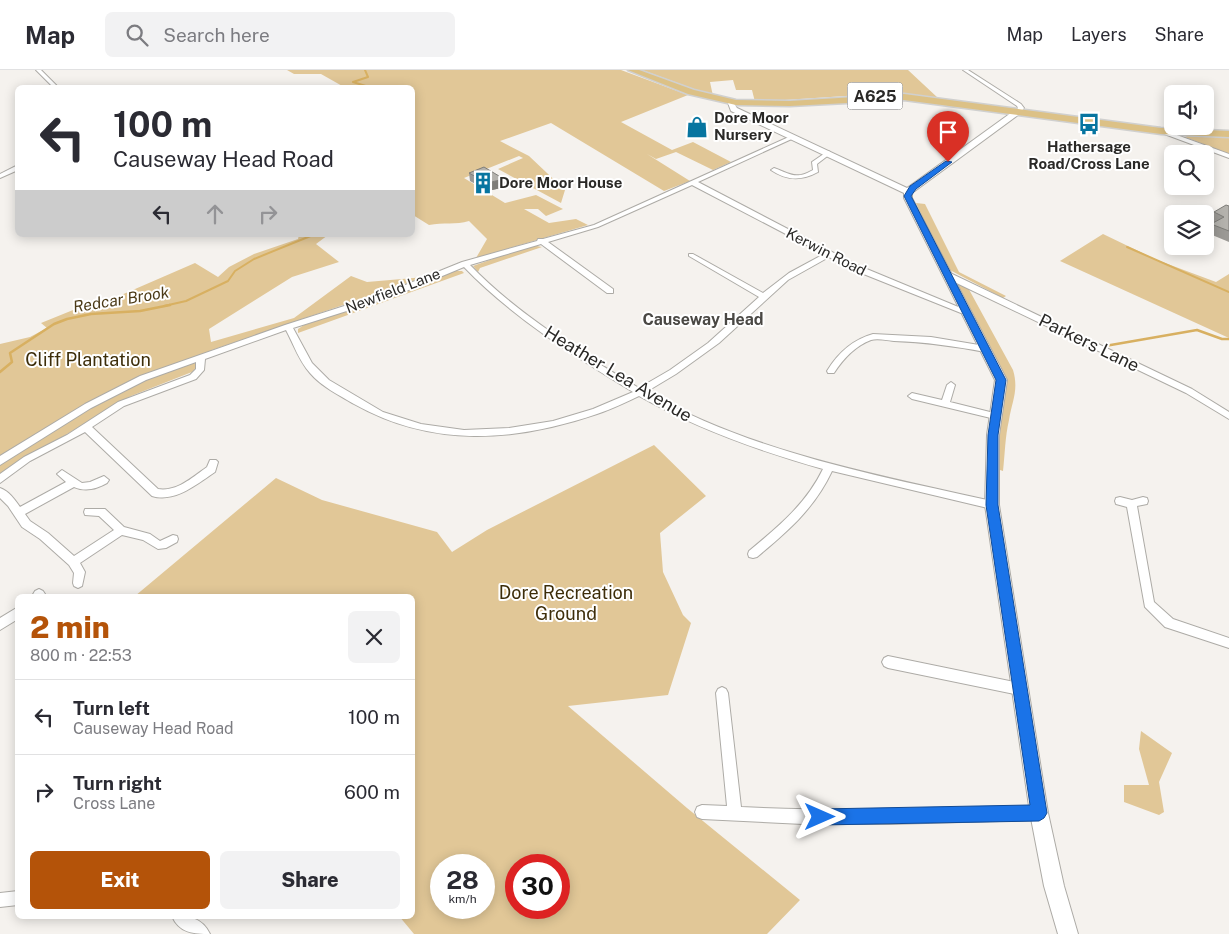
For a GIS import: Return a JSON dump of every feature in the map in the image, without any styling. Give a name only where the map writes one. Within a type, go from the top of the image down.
[{"type":"main road","name":"A625","points":[[632,70],[703,96],[732,102],[777,104],[892,96],[1161,131],[1229,134]]},
{"type":"street","points":[[38,70],[54,85]]},
{"type":"street","points":[[908,192],[1022,108],[965,70]]},
{"type":"street","points":[[732,102],[734,109],[908,192]]},
{"type":"street","points":[[1161,131],[1229,156]]},
{"type":"street","name":"Newfield Lane","points":[[0,460],[121,388],[288,327],[391,294],[464,264],[540,240],[596,226],[793,137]]},
{"type":"street","points":[[774,170],[796,179],[804,178],[816,171],[814,163],[828,153]]},
{"type":"street","points":[[0,176],[15,168]]},
{"type":"street","name":"Kerwin Road","points":[[692,182],[876,277],[964,311]]},
{"type":"street","points":[[908,192],[908,198],[946,275],[1001,380],[995,416],[991,471],[992,505],[1039,813],[1054,886],[1068,934]]},
{"type":"street","points":[[540,240],[610,291]]},
{"type":"street","points":[[692,254],[764,297]]},
{"type":"street","points":[[288,327],[310,367],[324,381],[365,409],[395,421],[412,425],[472,432],[528,429],[562,423],[587,415],[640,392],[715,342],[790,275],[829,254]]},
{"type":"street","name":"Heather Lea Avenue","points":[[464,264],[488,288],[534,323],[640,392],[688,418],[732,436],[829,467],[992,505]]},
{"type":"street","name":"Parkers Lane","points":[[946,275],[1189,391],[1229,416]]},
{"type":"street","points":[[831,371],[841,356],[866,339],[874,337],[931,340],[985,349]]},
{"type":"street","points":[[0,479],[27,459],[86,427],[107,412],[135,397],[194,377],[200,370],[201,358]]},
{"type":"street","points":[[945,404],[950,385]]},
{"type":"street","points":[[912,396],[995,416]]},
{"type":"street","points":[[86,427],[155,493],[161,494],[176,490],[215,468]]},
{"type":"street","points":[[753,554],[804,510],[815,496],[829,467]]},
{"type":"street","points":[[62,474],[73,483],[85,488],[104,480]]},
{"type":"street","points":[[19,513],[73,483]]},
{"type":"street","points":[[0,492],[19,513],[26,524],[44,536],[73,562],[80,572],[78,583]]},
{"type":"street","points":[[1120,502],[1137,502],[1149,604],[1169,623],[1229,643]]},
{"type":"street","points":[[89,512],[101,512],[121,530],[146,537],[158,545],[173,539]]},
{"type":"street","points":[[73,562],[121,530]]},
{"type":"street","points":[[0,625],[15,614]]},
{"type":"street","points":[[888,662],[1019,689]]},
{"type":"street","points":[[722,693],[735,813]]},
{"type":"street","points":[[702,812],[803,817],[1039,813]]},
{"type":"street","points":[[0,900],[15,898]]},
{"type":"street","points":[[183,919],[202,934]]},
{"type":"green space","points":[[287,70],[621,70],[688,95],[621,122],[672,150],[693,142],[731,162],[713,170],[676,152],[656,159],[647,154],[690,181],[664,191],[551,123],[500,141],[529,156],[565,190],[561,203],[498,169],[523,158],[519,156],[464,178],[505,203],[536,195],[563,209],[546,216],[538,209],[524,209],[549,223],[576,219],[588,225],[476,258],[487,239],[469,221],[429,225],[415,216],[415,85],[340,85],[321,74],[294,74]]},
{"type":"green space","points":[[642,70],[908,70],[938,98],[891,93],[755,102],[752,90],[736,90],[733,80],[710,82],[713,96]]},
{"type":"green space","points":[[1185,137],[1229,137],[1229,154],[1214,148],[1214,145],[1206,145]]},
{"type":"green space","points":[[916,203],[925,204],[959,272],[1006,296],[1003,298],[946,268]]},
{"type":"green space","points":[[1103,234],[1157,260],[1216,282],[1229,274],[1229,338],[1060,261]]},
{"type":"green space","name":"Cliff Plantation","points":[[298,237],[325,237],[316,244],[339,262],[292,277],[209,329],[211,342],[294,318],[351,276],[367,282],[425,277],[212,350],[192,372],[131,396],[0,474],[0,344],[30,337],[47,328],[41,323],[78,308],[112,299],[195,263],[218,277],[229,267],[254,254],[298,239]]},
{"type":"green space","points":[[532,245],[542,247],[480,268],[478,272],[473,266]]},
{"type":"green space","points":[[454,271],[462,271],[464,273],[298,333],[298,329],[304,325],[406,292]]},
{"type":"green space","points":[[955,280],[966,284],[1015,377],[1015,390],[1007,433],[1003,471],[997,469],[1005,376],[960,293]]},
{"type":"green space","name":"Dore Recreation Ground","points":[[654,445],[706,496],[660,533],[663,572],[683,615],[691,623],[668,695],[568,706],[687,808],[800,900],[767,934],[414,934],[402,919],[415,919],[415,594],[137,594],[276,478],[322,500],[437,532],[452,552],[487,530]]},
{"type":"green space","points":[[1141,731],[1172,753],[1159,782],[1164,812],[1159,815],[1124,802],[1124,785],[1149,785],[1139,749]]},
{"type":"building","points":[[484,167],[504,179],[487,183],[469,173]]},
{"type":"building","points":[[1226,205],[1229,206],[1229,231],[1214,225],[1214,222],[1224,217],[1214,212]]},
{"type":"waterway","name":"Redcar Brook","points":[[362,85],[353,82],[368,77],[365,70]]},
{"type":"waterway","points":[[689,125],[695,130]]},
{"type":"waterway","name":"Redcar Brook","points":[[164,306],[186,301],[228,281],[235,271],[254,259],[308,237]]},
{"type":"waterway","points":[[1127,247],[1229,292]]},
{"type":"waterway","name":"Redcar Brook","points":[[0,372],[12,362],[10,353],[54,324],[91,314],[140,311],[170,305]]},
{"type":"waterway","points":[[1105,346],[1197,330],[1222,339],[1229,339]]},
{"type":"place","name":"Hathersage Road/Cross Lane","points":[[1089,124]]},
{"type":"place","name":"Dore Moor Nursery","points":[[697,127]]},
{"type":"place","name":"Dore Moor House","points":[[483,183]]},
{"type":"district","name":"Causeway Head","points":[[703,319]]},
{"type":"route","points":[[820,817],[1039,813],[1032,763],[1021,710],[1016,662],[1014,660],[992,505],[993,435],[1001,380],[964,311],[908,196],[908,192],[913,187],[948,162]]}]
